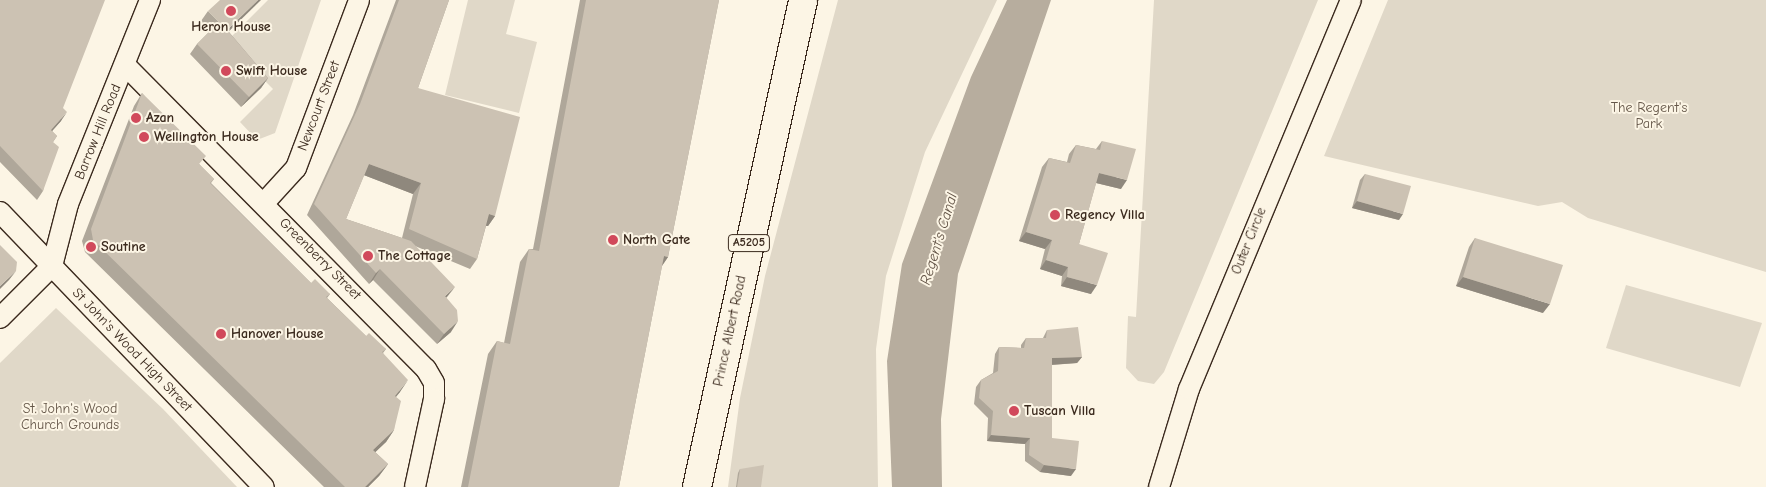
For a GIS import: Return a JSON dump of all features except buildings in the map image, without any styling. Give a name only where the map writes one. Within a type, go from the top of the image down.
[{"type":"main road","name":"Prince Albert Road","points":[[697,487],[803,0]]},
{"type":"street","name":"Barrow Hill Road","points":[[52,266],[68,204],[150,0]]},
{"type":"street","name":"Newcourt Street","points":[[264,203],[296,168],[359,0]]},
{"type":"street","name":"Outer Circle","points":[[1160,487],[1188,389],[1351,0]]},
{"type":"street","name":"Greenberry Street","points":[[125,65],[414,354],[434,383],[415,487]]},
{"type":"street","name":"St John's Wood High Street","points":[[0,212],[264,487]]},
{"type":"street","points":[[0,318],[52,266]]},
{"type":"green space","points":[[268,0],[321,0],[275,133],[257,140],[240,122],[273,89],[226,42]]},
{"type":"green space","points":[[468,0],[515,0],[506,34],[537,42],[519,113],[445,95]]},
{"type":"green space","points":[[838,0],[997,0],[925,152],[886,276],[876,349],[878,487],[728,487],[740,398],[765,276]]},
{"type":"green space","points":[[1154,0],[1318,0],[1164,372],[1154,384],[1138,381],[1126,368],[1128,316],[1136,317]]},
{"type":"green space","name":"The Regent's Park","points":[[1388,0],[1766,0],[1766,272],[1588,218],[1562,202],[1538,206],[1324,156]]},
{"type":"green space","points":[[1626,285],[1762,323],[1740,387],[1606,348]]},
{"type":"green space","name":"St. John's Wood Church Grounds","points":[[56,308],[163,409],[237,487],[0,487],[0,363]]},
{"type":"water","name":"Regent's Canal","points":[[1007,0],[1051,0],[958,274],[941,419],[942,487],[892,487],[887,361],[902,264],[971,77]]},
{"type":"place","name":"Heron House","points":[[231,11]]},
{"type":"place","name":"Swift House","points":[[226,71]]},
{"type":"place","name":"Azan","points":[[136,118]]},
{"type":"place","name":"Wellington House","points":[[144,137]]},
{"type":"place","name":"Regency Villa","points":[[1055,215]]},
{"type":"place","name":"North Gate","points":[[613,240]]},
{"type":"place","name":"Soutine","points":[[91,247]]},
{"type":"place","name":"The Cottage","points":[[368,256]]},
{"type":"place","name":"Hanover House","points":[[221,334]]},
{"type":"place","name":"Tuscan Villa","points":[[1014,411]]}]
